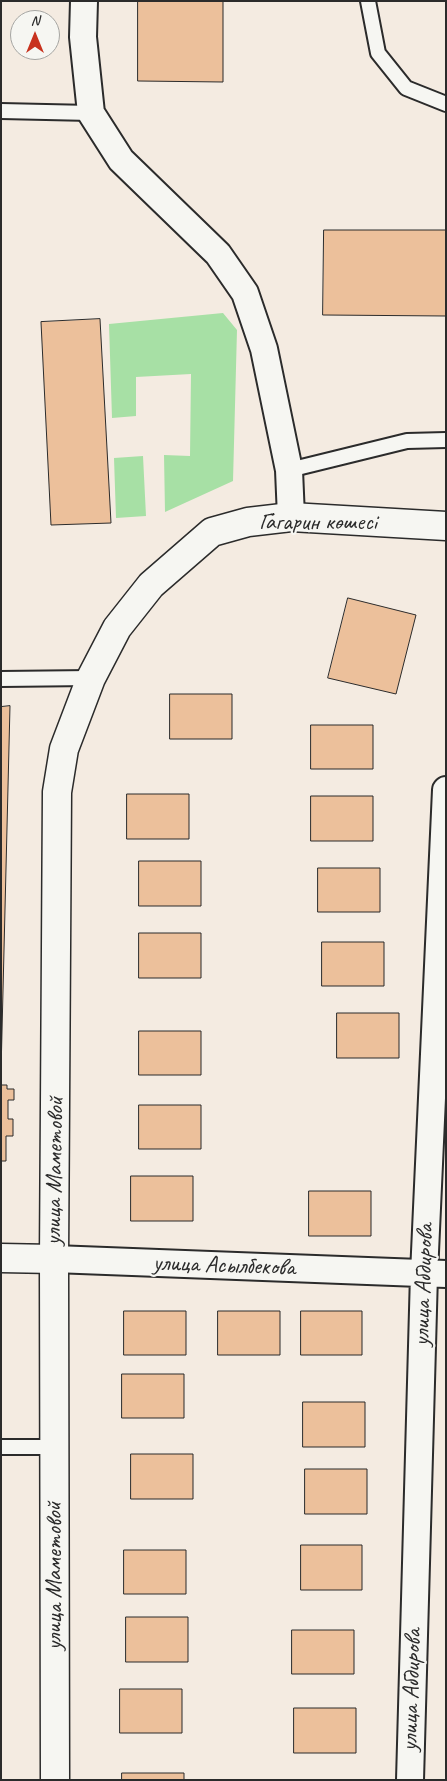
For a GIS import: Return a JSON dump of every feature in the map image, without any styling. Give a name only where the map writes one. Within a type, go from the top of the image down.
[{"type":"street","points":[[84,1],[83,37],[91,113],[121,160],[218,254],[245,293],[264,349],[288,470],[291,517]]},
{"type":"street","name":"Гагарин көшесі","points":[[151,585],[212,532],[248,522],[291,517],[446,526]]},
{"type":"street","name":"улица Маметовой","points":[[55,1780],[54,1259],[57,792],[64,749],[91,678],[117,628],[151,585]]},
{"type":"street","name":"улица Абдирова","points":[[410,1780],[435,1274],[446,790]]},
{"type":"street","name":"улица Асылбекова","points":[[1,1258],[435,1274]]},
{"type":"lane","points":[[368,1],[378,53],[406,88],[446,104]]},
{"type":"lane","points":[[1,112],[91,113]]},
{"type":"lane","points":[[288,470],[407,441],[446,440]]},
{"type":"lane","points":[[1,679],[91,678]]},
{"type":"lane","points":[[1,1447],[54,1447]]},
{"type":"green space","points":[[223,313],[237,330],[233,481],[165,512],[164,455],[190,456],[191,374],[136,377],[136,416],[112,418],[109,324]]},
{"type":"green space","points":[[143,456],[146,516],[116,518],[114,458]]},
{"type":"building","points":[[138,1],[223,1],[223,82],[138,81]]},
{"type":"building","points":[[324,230],[446,230],[446,316],[323,315]]},
{"type":"building","points":[[100,319],[111,523],[51,525],[41,322]]},
{"type":"building","points":[[348,598],[416,615],[396,694],[328,678]]},
{"type":"building","points":[[170,694],[232,694],[232,739],[170,739]]},
{"type":"building","points":[[10,706],[1,1072],[1,707]]},
{"type":"building","points":[[311,725],[373,725],[373,769],[311,769]]},
{"type":"building","points":[[127,794],[189,794],[189,839],[127,839]]},
{"type":"building","points":[[311,796],[373,796],[373,841],[311,841]]},
{"type":"building","points":[[139,861],[201,861],[201,906],[139,906]]},
{"type":"building","points":[[318,868],[380,868],[380,912],[318,912]]},
{"type":"building","points":[[139,933],[201,933],[201,978],[139,978]]},
{"type":"building","points":[[322,942],[384,942],[384,986],[322,986]]},
{"type":"building","points":[[337,1013],[399,1013],[399,1058],[337,1058]]},
{"type":"building","points":[[139,1031],[201,1031],[201,1075],[139,1075]]},
{"type":"building","points":[[1,1085],[7,1085],[7,1089],[14,1089],[14,1100],[8,1100],[8,1119],[13,1119],[13,1136],[6,1136],[6,1161],[1,1161]]},
{"type":"building","points":[[139,1105],[201,1105],[201,1149],[139,1149]]},
{"type":"building","points":[[131,1176],[193,1176],[193,1221],[131,1221]]},
{"type":"building","points":[[309,1191],[371,1191],[371,1236],[309,1236]]},
{"type":"building","points":[[124,1311],[186,1311],[186,1355],[124,1355]]},
{"type":"building","points":[[218,1311],[280,1311],[280,1355],[218,1355]]},
{"type":"building","points":[[301,1311],[362,1311],[362,1355],[301,1355]]},
{"type":"building","points":[[122,1374],[184,1374],[184,1418],[122,1418]]},
{"type":"building","points":[[303,1402],[365,1402],[365,1447],[303,1447]]},
{"type":"building","points":[[131,1454],[193,1454],[193,1499],[131,1499]]},
{"type":"building","points":[[305,1469],[367,1469],[367,1514],[305,1514]]},
{"type":"building","points":[[301,1545],[362,1545],[362,1590],[301,1590]]},
{"type":"building","points":[[124,1550],[186,1550],[186,1594],[124,1594]]},
{"type":"building","points":[[126,1617],[188,1617],[188,1662],[126,1662]]},
{"type":"building","points":[[292,1630],[354,1630],[354,1674],[292,1674]]},
{"type":"building","points":[[120,1689],[182,1689],[182,1733],[120,1733]]},
{"type":"building","points":[[294,1708],[356,1708],[356,1753],[294,1753]]},
{"type":"building","points":[[122,1773],[184,1773],[184,1780],[122,1780]]}]
